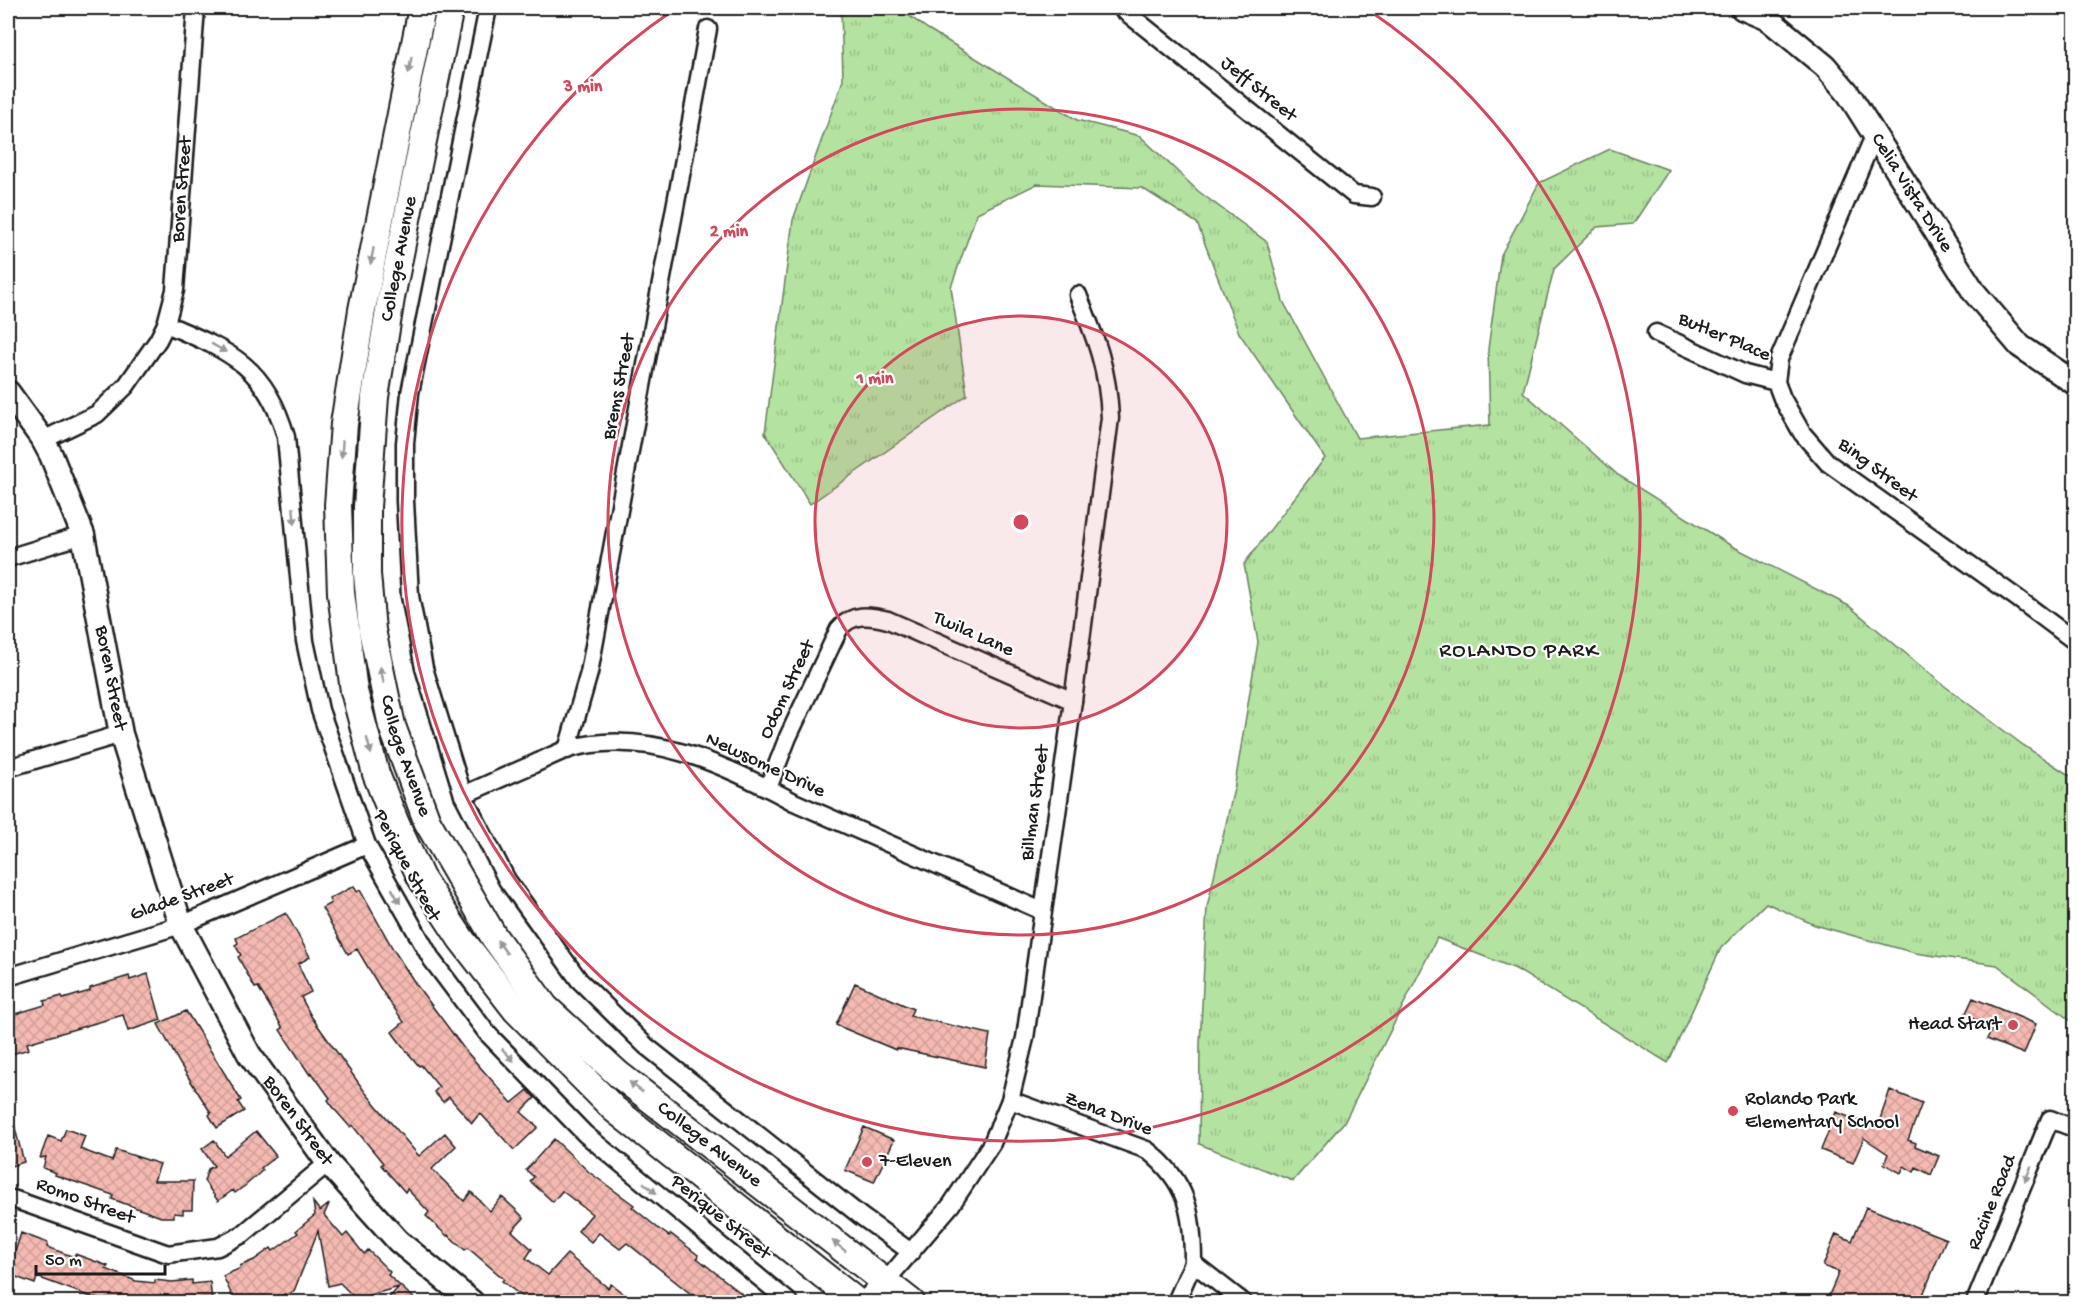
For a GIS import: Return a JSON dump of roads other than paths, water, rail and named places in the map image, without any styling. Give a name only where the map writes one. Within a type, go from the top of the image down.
[{"type":"main road","name":"College Avenue","points":[[422,8],[362,310],[344,424],[338,505],[340,593],[354,691],[376,774],[421,878],[461,939],[516,1011],[614,1109],[856,1302]]},
{"type":"main road","name":"College Avenue","points":[[450,8],[391,298],[374,408],[367,507],[367,574],[372,630],[392,726],[427,821],[494,937],[545,1006],[618,1074],[911,1302]]},
{"type":"street","name":"Boren Street","points":[[196,8],[175,290],[166,324],[142,365],[112,400],[97,414],[43,440],[51,454],[83,536],[121,734],[181,925],[249,1054],[328,1163],[398,1241],[472,1302]]},
{"type":"street","points":[[488,8],[410,393],[405,443],[405,501],[410,596],[424,668],[463,795],[507,880],[579,980],[646,1046],[854,1211],[911,1252]]},
{"type":"street","name":"Jeff Street","points":[[1121,8],[1354,195],[1372,197]]},
{"type":"street","name":"Celia Vista Drive","points":[[1742,8],[1768,20],[1825,66],[1848,93],[1974,292],[2020,346],[2073,378]]},
{"type":"street","name":"Brems Street","points":[[567,750],[589,673],[708,30]]},
{"type":"street","points":[[1776,382],[1779,358],[1874,136]]},
{"type":"street","name":"Billman Street","points":[[885,1282],[951,1205],[992,1143],[1010,1100],[1025,1038],[1110,418],[1109,391],[1100,349],[1078,295]]},
{"type":"street","name":"Perique Street","points":[[166,324],[220,347],[234,357],[260,382],[282,422],[286,437],[305,641],[320,710],[367,845],[432,960],[487,1033],[585,1134],[789,1302]]},
{"type":"street","name":"Butler Place","points":[[1656,333],[1745,374],[1776,382]]},
{"type":"street","name":"Bing Street","points":[[1776,382],[1782,398],[1802,433],[1828,463],[2076,642]]},
{"type":"street","points":[[8,392],[43,440]]},
{"type":"street","points":[[8,558],[83,536]]},
{"type":"street","name":"Twila Lane","points":[[855,617],[874,616],[888,620],[1073,701]]},
{"type":"street","name":"Odom Street","points":[[768,788],[788,737],[839,629],[855,617]]},
{"type":"street","points":[[8,768],[121,734]]},
{"type":"street","name":"Newsome Drive","points":[[463,795],[567,750],[615,743],[664,748],[706,760],[794,802],[1042,910]]},
{"type":"street","name":"Glade Street","points":[[8,977],[181,925],[367,845]]},
{"type":"street","name":"Zena Drive","points":[[1010,1100],[1147,1150],[1158,1159],[1176,1179],[1188,1203],[1192,1218],[1193,1263]]},
{"type":"street","name":"Racine Road","points":[[1975,1302],[2050,1119],[2076,1129]]},
{"type":"street","name":"Romo Street","points":[[13,1199],[168,1254],[218,1247],[243,1234],[328,1163]]},
{"type":"street","points":[[1176,1302],[1193,1263],[1243,1302]]},
{"type":"street","points":[[866,1302],[885,1282]]},
{"type":"place","name":"Head Start","points":[[2013,1025]]},
{"type":"place","name":"Rolando Park Elementary School","points":[[1733,1111]]},
{"type":"place","name":"7-Eleven","points":[[867,1162]]},
{"type":"district","name":"ROLANDO PARK","points":[[1519,652]]}]
